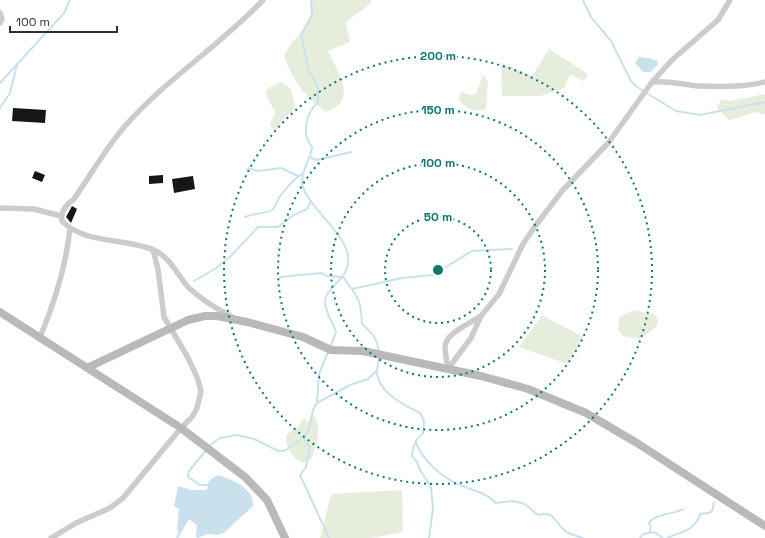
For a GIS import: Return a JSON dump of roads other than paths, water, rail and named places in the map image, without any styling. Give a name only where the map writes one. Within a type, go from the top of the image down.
[{"type":"street","points":[[236,320],[211,305],[190,288],[172,264],[153,250],[144,246],[87,235],[70,228],[62,221],[61,216],[66,205],[74,198],[125,126],[158,94],[241,23],[262,0]]},
{"type":"street","points":[[448,369],[471,338],[481,316],[499,294],[523,244],[536,225],[562,192],[609,142],[652,82],[673,59],[718,20],[730,0]]},
{"type":"street","points":[[0,13],[2,18],[0,22]]},
{"type":"street","points":[[652,82],[663,81],[698,86],[755,84],[765,82]]},
{"type":"street","points":[[0,208],[34,209],[61,216]]},
{"type":"street","points":[[40,337],[50,313],[64,267],[70,228]]},
{"type":"street","points":[[50,538],[76,523],[110,508],[123,498],[181,428],[192,417],[197,408],[201,391],[197,377],[187,356],[164,317],[158,269],[153,250]]},
{"type":"street","points":[[0,312],[89,367],[181,428],[245,477],[271,506],[285,538]]},
{"type":"street","points":[[89,367],[188,320],[205,316],[236,320],[303,337],[331,350],[363,351],[481,376],[528,389],[586,413],[636,443],[765,526]]},
{"type":"street","points":[[448,369],[445,346],[448,339],[454,333],[481,316]]},
{"type":"water","points":[[639,57],[658,61],[658,64],[651,72],[643,72],[635,63]]},
{"type":"water","points":[[218,475],[230,479],[242,486],[253,500],[253,506],[225,532],[218,535],[208,534],[197,538],[197,525],[189,519],[181,533],[177,531],[179,509],[174,506],[178,486],[191,490],[207,490],[210,481]]},
{"type":"waterway","points":[[0,83],[64,13],[70,0]]},
{"type":"waterway","points":[[311,0],[312,15],[301,35],[309,72],[316,82],[318,89],[318,102],[310,112],[306,124],[307,136],[312,147],[303,174],[302,183],[310,200],[340,237],[348,255],[346,271],[326,297],[325,303],[336,332],[330,348]]},
{"type":"waterway","points":[[583,0],[591,17],[611,41],[631,81],[637,87],[676,111],[700,115],[765,102]]},
{"type":"waterway","points":[[0,108],[10,93],[17,65]]},
{"type":"waterway","points":[[310,157],[316,160],[351,152]]},
{"type":"waterway","points":[[248,168],[258,171],[281,168],[298,176]]},
{"type":"waterway","points":[[245,217],[272,210],[280,196],[293,181],[302,174]]},
{"type":"waterway","points":[[194,281],[215,269],[230,257],[258,227],[278,227],[292,216],[307,209],[311,201]]},
{"type":"waterway","points":[[352,289],[402,278],[433,275],[472,251],[512,249]]},
{"type":"waterway","points":[[280,277],[321,273],[327,276],[343,277],[360,303],[362,324],[374,336],[379,353]]},
{"type":"waterway","points":[[317,403],[319,374],[328,352]]},
{"type":"waterway","points":[[329,538],[300,475],[306,467],[310,448],[304,439],[305,435],[309,429],[313,410],[317,403],[350,385],[368,379],[377,370],[379,357]]},
{"type":"waterway","points":[[377,371],[378,379],[386,391],[399,402],[420,413],[424,421],[423,434],[415,443],[412,456],[431,487],[433,508],[429,538]]},
{"type":"waterway","points":[[209,446],[220,438],[237,435],[254,439],[278,451],[284,451],[298,442],[305,435]]},
{"type":"waterway","points":[[416,443],[419,450],[434,468],[453,482],[484,494],[496,503],[513,501],[525,504],[538,515],[548,514],[554,518],[566,531],[583,538]]},
{"type":"waterway","points":[[207,449],[189,471],[188,477],[200,485],[208,485]]},
{"type":"waterway","points":[[667,538],[687,530],[695,524],[700,514],[712,511],[714,502]]},
{"type":"waterway","points":[[649,533],[651,527],[649,523],[655,517],[683,509]]},
{"type":"waterway","points":[[177,538],[180,532]]},
{"type":"waterway","points":[[640,538],[643,534],[654,532],[663,538]]}]
